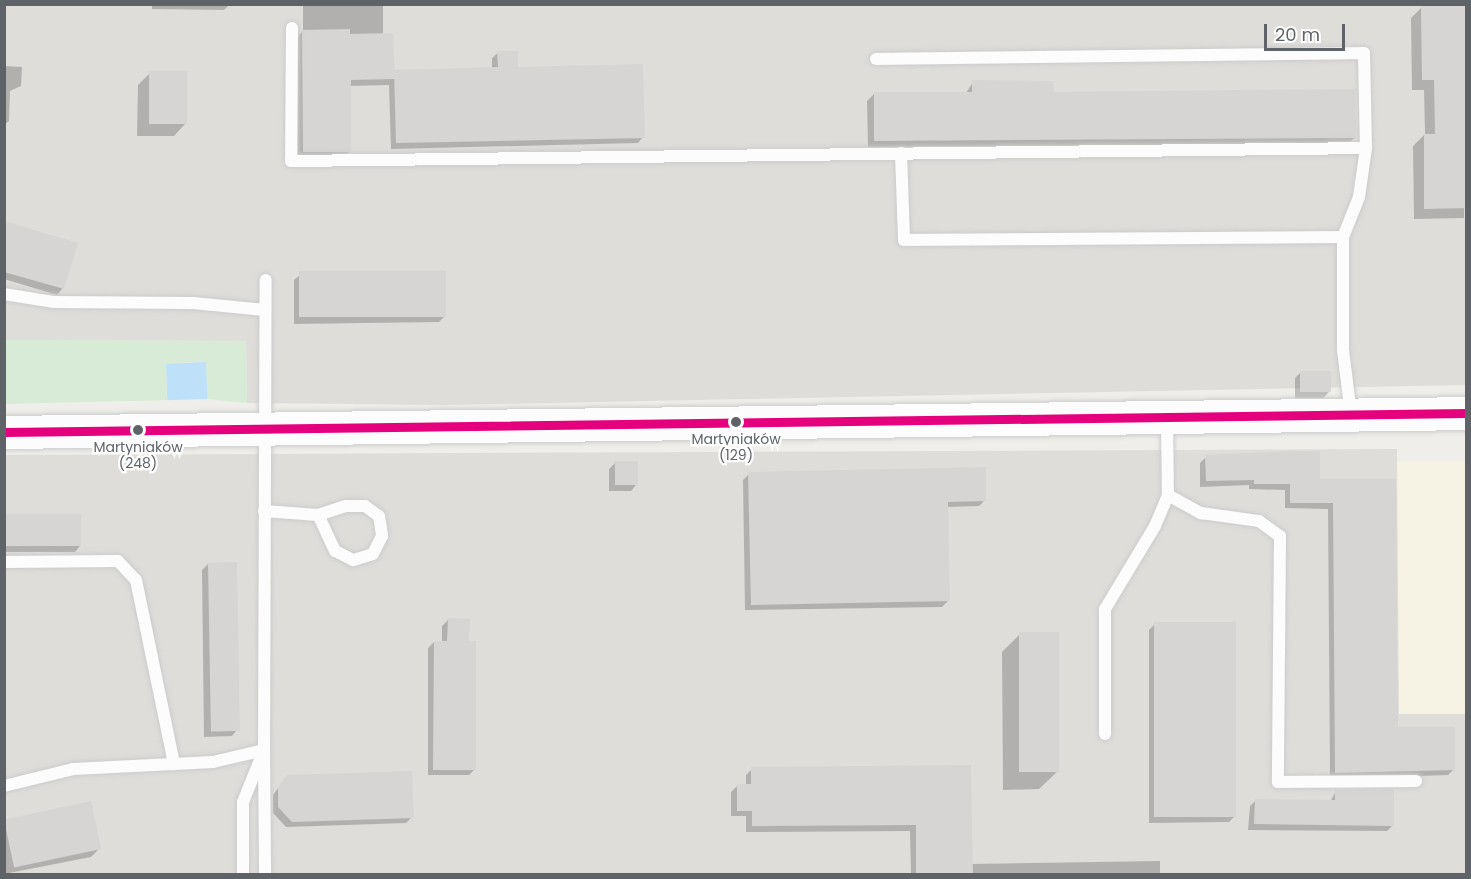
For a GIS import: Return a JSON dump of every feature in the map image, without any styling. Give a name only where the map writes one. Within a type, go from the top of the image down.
[{"type":"main road","points":[[4,432],[1467,413]]},
{"type":"lane","points":[[292,28],[291,160],[1366,148]]},
{"type":"lane","points":[[876,59],[1364,53],[1366,148],[1359,197],[1343,237],[1343,350],[1351,414]]},
{"type":"lane","points":[[901,153],[904,240],[1343,237]]},
{"type":"lane","points":[[265,874],[266,280]]},
{"type":"lane","points":[[4,294],[54,302],[193,303],[265,310]]},
{"type":"lane","points":[[1105,734],[1105,609],[1155,526],[1168,495],[1167,416]]},
{"type":"lane","points":[[1168,495],[1201,513],[1259,520],[1280,536],[1278,782],[1416,781]]},
{"type":"lane","points":[[264,511],[318,515],[346,506],[365,506],[379,516],[382,536],[373,554],[353,560],[335,551],[318,515]]},
{"type":"lane","points":[[4,562],[118,561],[136,580],[174,764]]},
{"type":"lane","points":[[4,786],[73,769],[213,762],[264,750]]},
{"type":"lane","points":[[243,874],[243,802],[264,750]]},
{"type":"shaded area","points":[[4,5],[1466,5],[1466,385],[446,405],[247,403],[246,341],[5,340]]},
{"type":"shaded area","points":[[1397,449],[1399,714],[1466,714],[1466,874],[5,874],[4,455]]},
{"type":"shaded area","points":[[1397,461],[1466,461],[1466,714],[1397,714]]},
{"type":"green space","points":[[4,340],[246,341],[247,403],[207,399],[205,362],[166,363],[167,400],[5,404]]},
{"type":"water","points":[[206,362],[207,399],[167,400],[166,363]]},
{"type":"building","points":[[1467,5],[1467,208],[1424,209],[1424,134],[1435,134],[1434,80],[1422,80],[1421,6]]},
{"type":"building","points":[[350,29],[350,34],[393,33],[395,79],[351,80],[351,152],[303,152],[302,30]]},
{"type":"building","points":[[497,51],[518,51],[518,67],[643,64],[645,138],[396,143],[394,70],[498,67]]},
{"type":"building","points":[[149,71],[187,71],[187,124],[149,124]]},
{"type":"building","points":[[972,80],[1053,81],[1054,92],[1355,89],[1356,138],[874,141],[874,92],[972,92]]},
{"type":"building","points":[[4,221],[78,243],[64,289],[4,272]]},
{"type":"building","points":[[299,271],[446,271],[446,317],[299,317]]},
{"type":"building","points":[[1300,371],[1331,371],[1331,392],[1300,392]]},
{"type":"building","points":[[1320,451],[1320,479],[1396,479],[1398,727],[1455,727],[1455,770],[1335,773],[1333,503],[1290,503],[1290,484],[1254,484],[1254,480],[1206,481],[1205,455]]},
{"type":"building","points":[[615,461],[638,461],[638,485],[615,485]]},
{"type":"building","points":[[986,467],[986,501],[948,502],[950,601],[751,605],[748,472]]},
{"type":"building","points":[[4,514],[81,514],[81,546],[4,546]]},
{"type":"building","points":[[237,562],[240,731],[211,731],[208,563]]},
{"type":"building","points":[[448,618],[470,619],[469,641],[476,641],[476,770],[433,770],[434,641],[447,641]]},
{"type":"building","points":[[1154,622],[1236,622],[1236,817],[1154,817]]},
{"type":"building","points":[[1019,632],[1059,632],[1059,772],[1019,772]]},
{"type":"building","points":[[971,765],[973,874],[916,874],[916,825],[752,826],[752,811],[737,811],[737,784],[751,784],[751,767]]},
{"type":"building","points":[[412,771],[414,818],[292,822],[278,807],[278,788],[287,775]]},
{"type":"building","points":[[1394,789],[1394,826],[1254,824],[1255,799],[1335,800],[1335,790]]},
{"type":"building","points":[[91,801],[101,849],[14,867],[4,819]]},
{"type":"transit line","points":[[4,432],[1466,413]]},
{"type":"place","name":"Martyniaków (129)","points":[[736,422]]},
{"type":"place","name":"Martyniaków (248)","points":[[138,430]]}]
